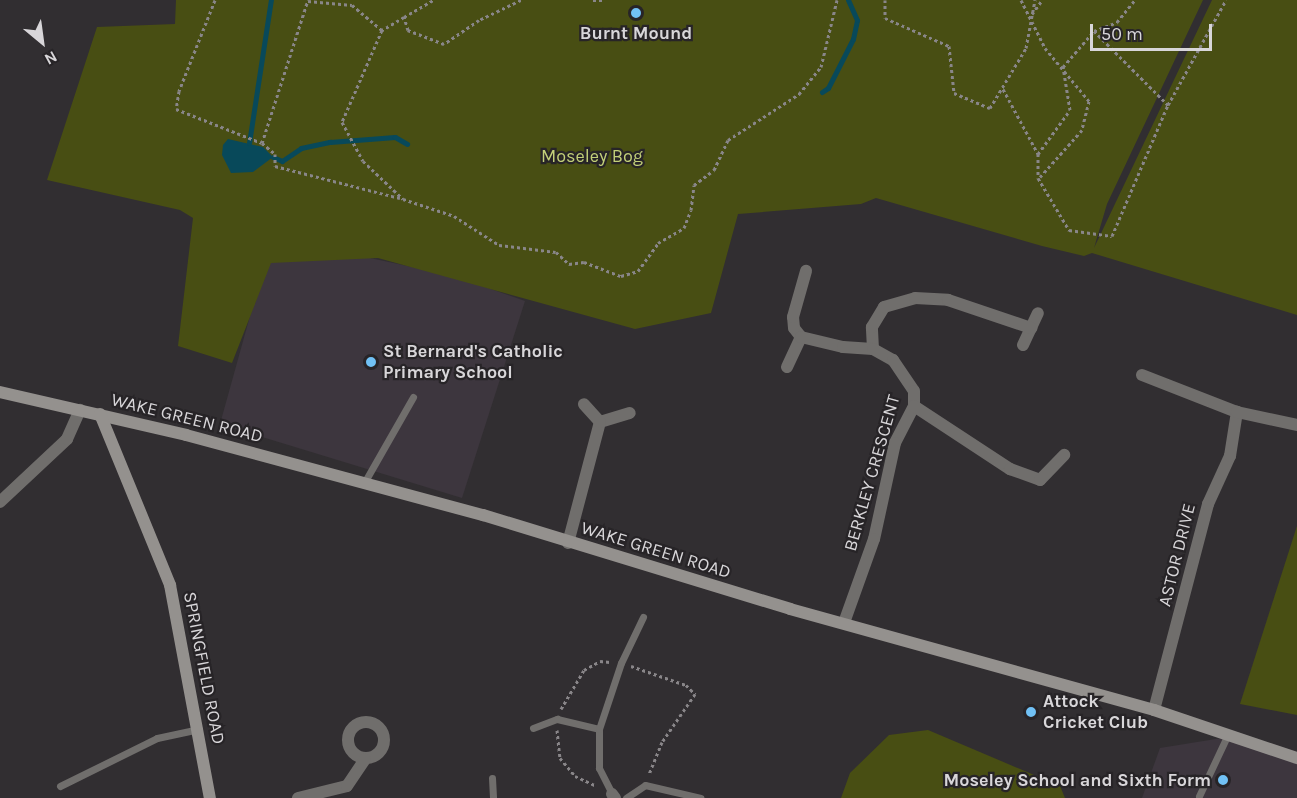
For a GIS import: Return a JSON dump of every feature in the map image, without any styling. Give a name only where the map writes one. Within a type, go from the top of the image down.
[{"type":"street","points":[[806,271],[793,317],[794,328],[801,337],[843,347],[873,349],[872,327],[884,307],[915,298],[948,300],[1030,328]]},
{"type":"street","points":[[1023,345],[1038,313]]},
{"type":"street","points":[[787,367],[801,337]]},
{"type":"street","name":"BERKLEY CRESCENT","points":[[844,623],[874,539],[896,443],[914,406],[914,391],[905,375],[893,360],[873,349]]},
{"type":"street","points":[[1142,375],[1238,412],[1297,425]]},
{"type":"street","name":"WAKE GREEN ROAD","points":[[0,392],[100,414],[364,483],[844,623],[1155,710],[1297,758]]},
{"type":"street","points":[[584,404],[600,422]]},
{"type":"street","points":[[914,406],[1010,469],[1040,480],[1064,455]]},
{"type":"street","points":[[0,502],[67,439],[80,410]]},
{"type":"street","name":"ASTOR DRIVE","points":[[1155,710],[1208,504],[1230,456],[1238,412]]},
{"type":"street","points":[[600,422],[630,413]]},
{"type":"street","name":"SPRINGFIELD ROAD","points":[[100,414],[170,585],[199,729],[210,798]]},
{"type":"street","points":[[568,543],[600,422]]},
{"type":"street","points":[[298,798],[347,786],[364,759]]},
{"type":"lane","points":[[364,483],[413,397]]},
{"type":"lane","points":[[613,796],[599,768],[598,729],[621,663],[643,617]]},
{"type":"lane","points":[[533,728],[557,720],[598,729]]},
{"type":"lane","points":[[60,786],[157,738],[199,729]]},
{"type":"lane","points":[[1199,796],[1228,734]]},
{"type":"lane","points":[[492,778],[493,798]]},
{"type":"lane","points":[[626,798],[645,785],[700,798]]},
{"type":"path","points":[[215,0],[178,91],[176,110],[262,143],[275,154],[275,166],[403,199],[454,216],[500,245],[556,252],[569,264],[584,262],[621,276],[638,271],[658,243],[684,228],[691,210],[694,185],[714,170],[728,140],[799,94],[821,67],[837,0]]},
{"type":"path","points":[[403,199],[363,161],[342,123],[382,30],[433,0]]},
{"type":"path","points":[[404,17],[408,30],[444,44],[519,0]]},
{"type":"path","points":[[593,0],[603,0]]},
{"type":"path","points":[[885,0],[885,18],[949,46],[954,93],[990,108],[1026,48],[1029,18],[1035,0]]},
{"type":"path","points":[[1021,0],[1045,48],[1089,101],[1082,130],[1038,178]]},
{"type":"path","points":[[1029,18],[1042,0]]},
{"type":"path","points":[[1038,154],[1070,110],[1063,67],[1094,31],[1118,22],[1135,0]]},
{"type":"path","points":[[1003,88],[1038,154],[1038,178],[1069,230],[1112,236],[1168,105],[1226,0]]},
{"type":"path","points":[[262,143],[308,1],[352,5],[382,30]]},
{"type":"path","points":[[1094,31],[1168,105]]},
{"type":"path","points":[[613,796],[575,776],[560,758],[557,720],[566,697],[584,670],[600,661],[621,663],[686,685],[695,694],[662,742],[645,785]]},
{"type":"shaded area","name":"St Bernard's Catholic Primary School","points":[[272,237],[454,276],[525,301],[462,498],[220,424]]},
{"type":"shaded area","name":"Moseley School and Sixth Form","points":[[1222,738],[1297,762],[1297,798],[1142,798],[1160,748]]},
{"type":"green space","name":"Moseley Bog","points":[[176,0],[1203,0],[1107,204],[1094,248],[1212,0],[1297,0],[1297,315],[1092,253],[1084,256],[1042,246],[876,198],[861,204],[738,214],[711,313],[635,329],[378,258],[271,263],[232,363],[178,346],[193,218],[180,210],[47,180],[97,27],[175,24]]},
{"type":"green space","points":[[1297,526],[1297,715],[1240,704]]},
{"type":"green space","points":[[928,730],[1060,786],[1065,798],[841,798],[850,773],[889,735]]},
{"type":"water","points":[[228,139],[263,147],[273,157],[253,172],[231,173],[222,155],[223,145]]},
{"type":"waterway","points":[[249,143],[271,0]]},
{"type":"waterway","points":[[822,92],[828,88],[853,39],[857,20],[848,0]]},
{"type":"waterway","points":[[273,157],[282,161],[301,148],[330,142],[395,137],[407,144]]},
{"type":"place","name":"Burnt Mound","points":[[636,13]]},
{"type":"place","name":"St Bernard's Catholic Primary School","points":[[371,362]]},
{"type":"place","name":"Attock Cricket Club","points":[[1031,712]]},
{"type":"place","name":"Moseley School and Sixth Form","points":[[1223,780]]}]
